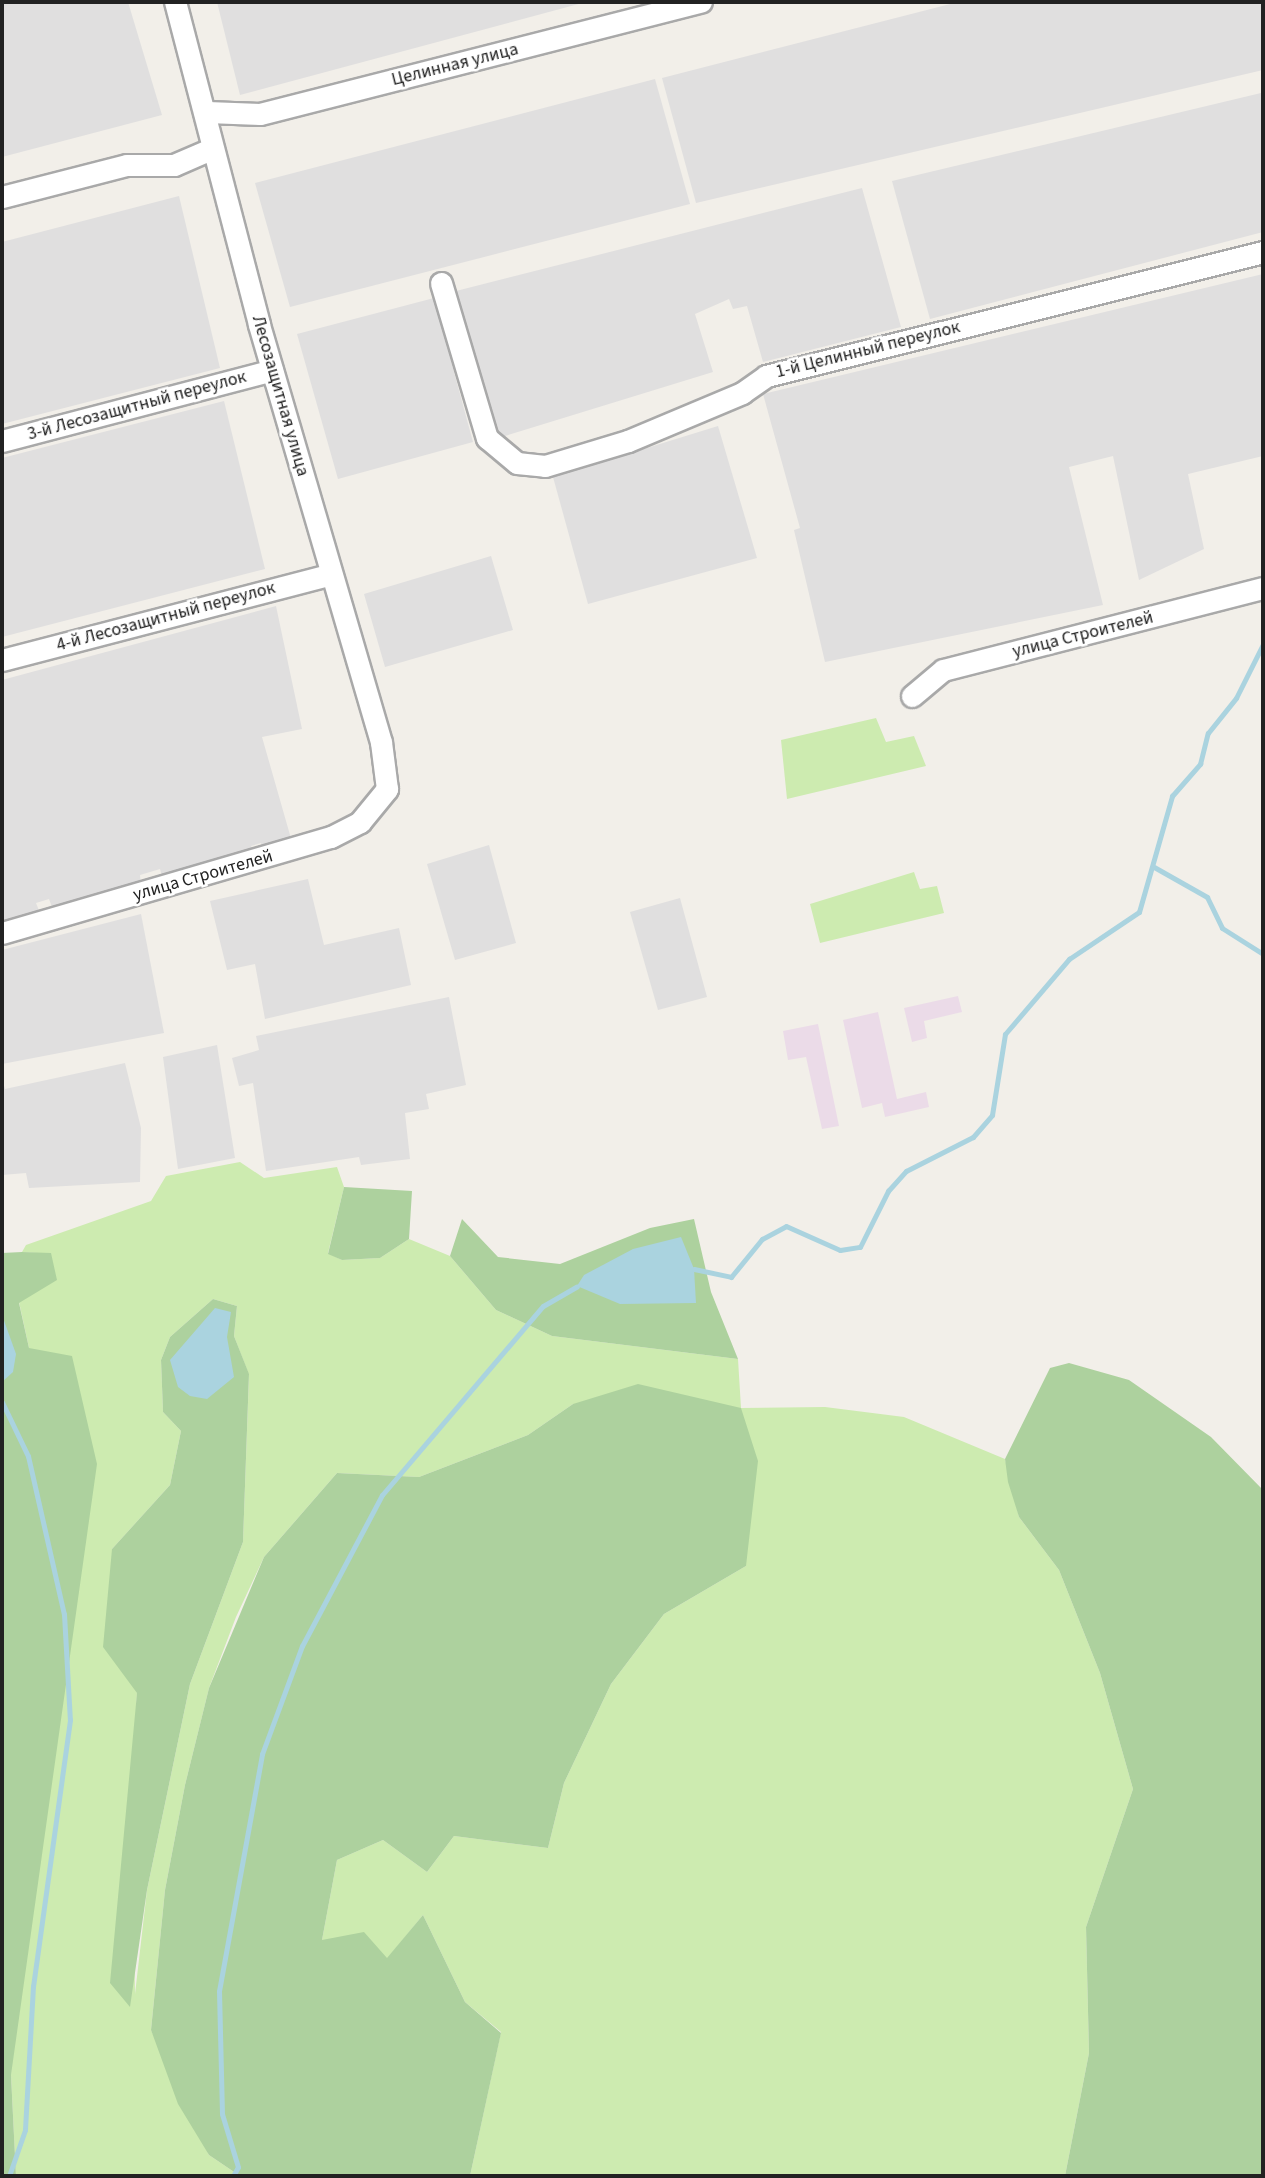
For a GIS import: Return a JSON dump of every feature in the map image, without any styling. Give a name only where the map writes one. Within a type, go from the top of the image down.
[{"type":"street","name":"Лесозащитная улица","points":[[175,2],[207,111],[211,149],[272,370],[381,742],[387,789]]},
{"type":"street","name":"Целинная улица","points":[[207,111],[260,114],[701,2]]},
{"type":"street","points":[[2,197],[127,165],[174,165],[211,149]]},
{"type":"street","name":"1-й Целинный переулок","points":[[441,283],[486,438],[517,463],[545,466],[628,441],[742,394],[766,376],[1263,252]]},
{"type":"street","name":"3-й Лесозащитный переулок","points":[[2,441],[272,370]]},
{"type":"street","name":"4-й Лесозащитный переулок","points":[[2,660],[331,574]]},
{"type":"street","name":"улица Строителей","points":[[912,696],[943,670],[1263,588]]},
{"type":"street","name":"улица Строителей","points":[[2,933],[331,837],[360,822],[387,789]]},
{"type":"shaded area","points":[[2,2],[128,2],[162,115],[2,157]]},
{"type":"shaded area","points":[[217,2],[586,2],[240,95]]},
{"type":"shaded area","points":[[958,2],[1263,2],[1263,70],[696,203],[662,78]]},
{"type":"shaded area","points":[[655,79],[690,204],[290,307],[255,183]]},
{"type":"shaded area","points":[[1261,93],[1263,232],[930,319],[892,181]]},
{"type":"shaded area","points":[[862,188],[901,327],[763,362],[747,306],[733,309],[729,299],[695,314],[713,372],[495,439],[456,291]]},
{"type":"shaded area","points":[[179,196],[220,368],[2,424],[2,242]]},
{"type":"shaded area","points":[[1263,274],[1263,456],[1188,474],[1204,549],[1139,580],[1113,456],[1069,467],[1103,605],[825,662],[794,530],[800,528],[763,394]]},
{"type":"shaded area","points":[[434,298],[473,442],[338,479],[297,334]]},
{"type":"shaded area","points":[[224,401],[265,569],[2,637],[2,458]]},
{"type":"shaded area","points":[[718,426],[757,558],[588,604],[553,477]]},
{"type":"shaded area","points":[[491,556],[513,630],[385,667],[364,594]]},
{"type":"shaded area","points":[[276,606],[302,729],[262,737],[292,842],[263,851],[261,843],[251,846],[253,853],[163,880],[160,869],[140,875],[141,886],[53,910],[49,899],[36,903],[40,913],[2,924],[2,680]]},
{"type":"shaded area","points":[[489,845],[516,943],[455,960],[427,864]]},
{"type":"shaded area","points":[[308,879],[324,945],[399,928],[411,985],[265,1019],[255,964],[227,970],[210,901]]},
{"type":"shaded area","points":[[680,898],[707,997],[658,1010],[630,912]]},
{"type":"shaded area","points":[[141,914],[164,1033],[2,1064],[2,950]]},
{"type":"shaded area","points":[[958,996],[962,1012],[924,1021],[927,1038],[912,1042],[904,1008]]},
{"type":"shaded area","points":[[449,997],[466,1085],[426,1094],[429,1109],[405,1113],[410,1159],[361,1165],[359,1157],[266,1171],[253,1083],[239,1086],[232,1058],[259,1050],[256,1036]]},
{"type":"shaded area","points":[[878,1012],[897,1099],[926,1092],[929,1107],[885,1117],[882,1103],[862,1108],[843,1020]]},
{"type":"shaded area","points":[[818,1024],[839,1126],[822,1129],[806,1057],[788,1060],[783,1031]]},
{"type":"shaded area","points":[[217,1045],[235,1158],[178,1169],[163,1057]]},
{"type":"shaded area","points":[[125,1063],[141,1128],[140,1182],[29,1188],[26,1173],[2,1175],[2,1079],[5,1089]]},
{"type":"green space","points":[[876,718],[886,742],[914,736],[926,766],[787,799],[781,740]]},
{"type":"green space","points":[[914,872],[920,889],[937,886],[944,913],[820,943],[810,904]]},
{"type":"green space","points":[[240,1162],[264,1178],[337,1167],[344,1187],[328,1253],[342,1260],[380,1258],[409,1239],[450,1256],[496,1310],[552,1336],[738,1359],[741,1408],[825,1407],[904,1417],[1005,1459],[1019,1517],[1059,1570],[1100,1673],[1133,1789],[1086,1927],[1089,2053],[1065,2176],[470,2176],[501,2032],[465,2002],[423,1915],[387,1959],[322,1940],[337,1860],[383,1840],[427,1872],[454,1836],[548,1848],[564,1783],[611,1684],[664,1614],[746,1566],[573,1404],[528,1435],[419,1477],[337,1473],[264,1557],[236,1617],[209,1688],[185,1785],[165,1890],[151,2030],[209,2155],[240,2176],[16,2176],[11,2075],[29,1348],[19,1302],[51,1254],[22,1252],[26,1245],[151,1201],[166,1176]],"holes":[[[213,1299],[237,1306],[234,1336],[249,1375],[243,1542],[190,1684],[147,1890],[135,1994],[132,1789],[137,1693],[112,1549],[170,1485],[181,1431],[163,1412],[161,1360],[170,1337]]]},
{"type":"green space","points":[[344,1187],[412,1191],[409,1239],[380,1258],[342,1260],[328,1254]]},
{"type":"green space","points":[[462,1219],[498,1257],[560,1264],[650,1228],[694,1219],[711,1292],[738,1359],[552,1336],[496,1310],[450,1256]]},
{"type":"green space","points":[[2,1253],[51,1253],[57,1280],[19,1303],[29,1348],[72,1356],[97,1464],[11,2075],[16,2176],[2,2176]]},
{"type":"green space","points":[[213,1299],[237,1306],[234,1336],[249,1374],[243,1542],[190,1684],[147,1890],[130,2007],[110,1983],[137,1693],[103,1647],[112,1549],[170,1485],[181,1431],[163,1412],[161,1360],[170,1337]]},
{"type":"green space","points":[[1069,1363],[1129,1380],[1211,1437],[1263,1490],[1263,2176],[1065,2176],[1089,2053],[1086,1927],[1133,1789],[1100,1673],[1059,1570],[1019,1517],[1008,1482],[1005,1459],[1050,1368]]},
{"type":"green space","points":[[638,1384],[741,1408],[758,1461],[746,1566],[664,1614],[611,1684],[564,1783],[548,1848],[454,1836],[427,1872],[383,1840],[337,1860],[322,1940],[364,1932],[387,1958],[423,1915],[465,2002],[501,2033],[470,2176],[240,2176],[209,2155],[178,2104],[151,2030],[165,1890],[185,1785],[209,1688],[264,1557],[337,1473],[419,1477],[528,1435],[573,1404]]},
{"type":"water","points":[[681,1237],[694,1269],[696,1303],[620,1304],[577,1286],[584,1275],[633,1249]]},
{"type":"water","points":[[215,1308],[231,1312],[227,1337],[234,1377],[207,1399],[190,1396],[178,1387],[170,1360]]},
{"type":"water","points":[[2,1315],[16,1354],[13,1372],[2,1382]]},
{"type":"waterway","points":[[694,1269],[731,1277],[762,1239],[786,1226],[840,1250],[860,1247],[888,1191],[906,1171],[973,1137],[992,1115],[1005,1034],[1069,959],[1139,912],[1172,796],[1200,764],[1208,733],[1236,698],[1263,644]]},
{"type":"waterway","points":[[1154,867],[1207,897],[1222,928],[1263,954]]},
{"type":"waterway","points":[[233,2176],[238,2167],[222,2114],[219,1991],[262,1754],[302,1646],[382,1495],[543,1306],[577,1286]]},
{"type":"waterway","points":[[2,1402],[28,1456],[64,1614],[70,1720],[33,1986],[25,2130],[9,2176]]}]
